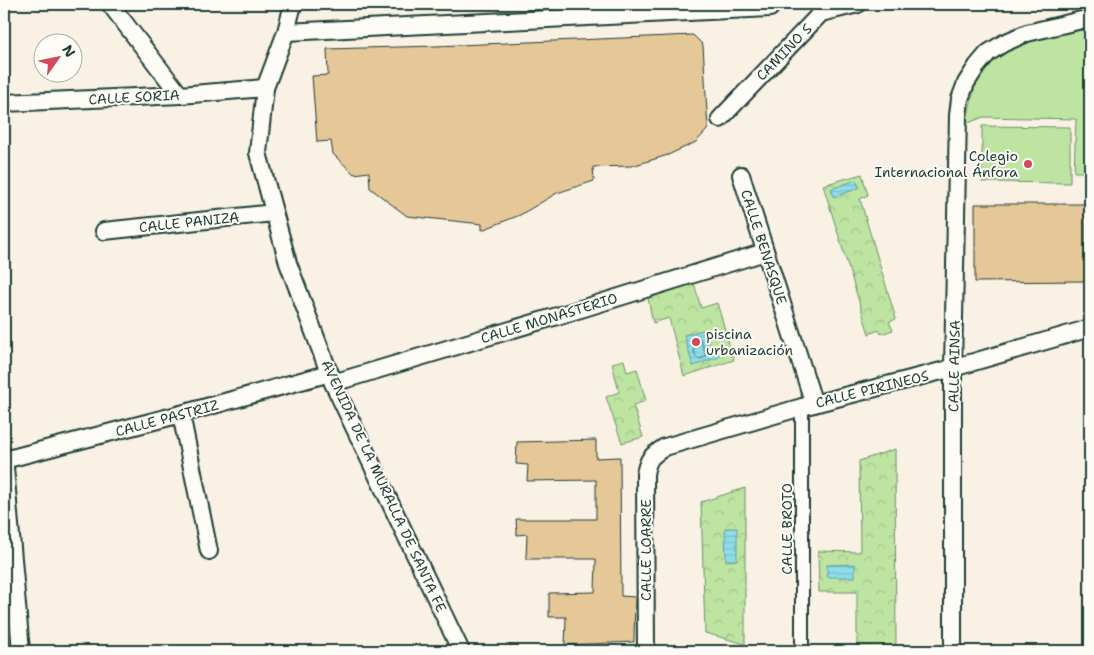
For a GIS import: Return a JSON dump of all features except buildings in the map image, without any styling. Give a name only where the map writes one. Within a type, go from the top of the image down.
[{"type":"street","points":[[110,4],[180,95]]},
{"type":"street","name":"AVENIDA DE LA MURALLA DE SANTA FE","points":[[294,4],[286,32],[265,88],[258,153],[288,263],[331,378],[461,651]]},
{"type":"street","name":"CAMINO S","points":[[720,119],[821,13],[858,4]]},
{"type":"street","points":[[286,32],[770,8]]},
{"type":"street","name":"CALLE AINSA","points":[[953,651],[953,368],[958,115],[960,99],[966,82],[977,66],[988,53],[1004,43],[1028,33],[1090,18]]},
{"type":"street","name":"CALLE SORIA","points":[[4,103],[180,95],[265,88]]},
{"type":"street","name":"CALLE BENASQUE","points":[[741,175],[765,252],[808,406]]},
{"type":"street","name":"CALLE PANIZA","points":[[104,231],[274,213]]},
{"type":"street","name":"CALLE MONASTERIO","points":[[331,378],[584,308],[765,252]]},
{"type":"street","name":"CALLE PIRINEOS","points":[[656,453],[665,447],[808,406],[953,368],[1090,328]]},
{"type":"street","name":"CALLE PASTRIZ","points":[[4,458],[331,378]]},
{"type":"street","name":"CALLE BROTO","points":[[802,651],[808,406]]},
{"type":"street","points":[[181,414],[209,551]]},
{"type":"street","name":"CALLE LOARRE","points":[[646,651],[645,474],[648,462],[656,453]]},
{"type":"street","points":[[4,458],[21,651]]},
{"type":"green space","points":[[1090,28],[1090,172],[1074,172],[1076,119],[983,117],[966,124],[976,81],[1001,52],[1018,44]]},
{"type":"green space","points":[[982,126],[1070,127],[1070,183],[982,182]]},
{"type":"green space","points":[[862,174],[868,195],[860,199],[896,319],[889,322],[893,330],[881,334],[879,330],[869,334],[823,185]]},
{"type":"green space","points":[[694,283],[701,308],[717,303],[734,360],[684,376],[669,318],[653,323],[648,298]]},
{"type":"green space","points":[[624,360],[627,372],[637,369],[646,401],[633,405],[643,437],[622,443],[606,397],[619,392],[612,363]]},
{"type":"green space","points":[[895,449],[896,651],[857,651],[857,592],[819,592],[818,551],[860,552],[859,461]]},
{"type":"green space","points":[[745,488],[745,644],[705,633],[701,502]]},
{"type":"water","points":[[856,180],[859,188],[834,197],[831,189]]},
{"type":"water","name":"piscina urbanización","points":[[703,330],[709,350],[717,348],[719,357],[693,366],[684,335]]},
{"type":"water","points":[[725,528],[737,528],[737,560],[726,561]]},
{"type":"water","points":[[855,564],[855,577],[827,577],[827,565]]},
{"type":"place","name":"Colegio Internacional Ánfora","points":[[1028,164]]},
{"type":"place","name":"piscina urbanización","points":[[696,342]]}]
